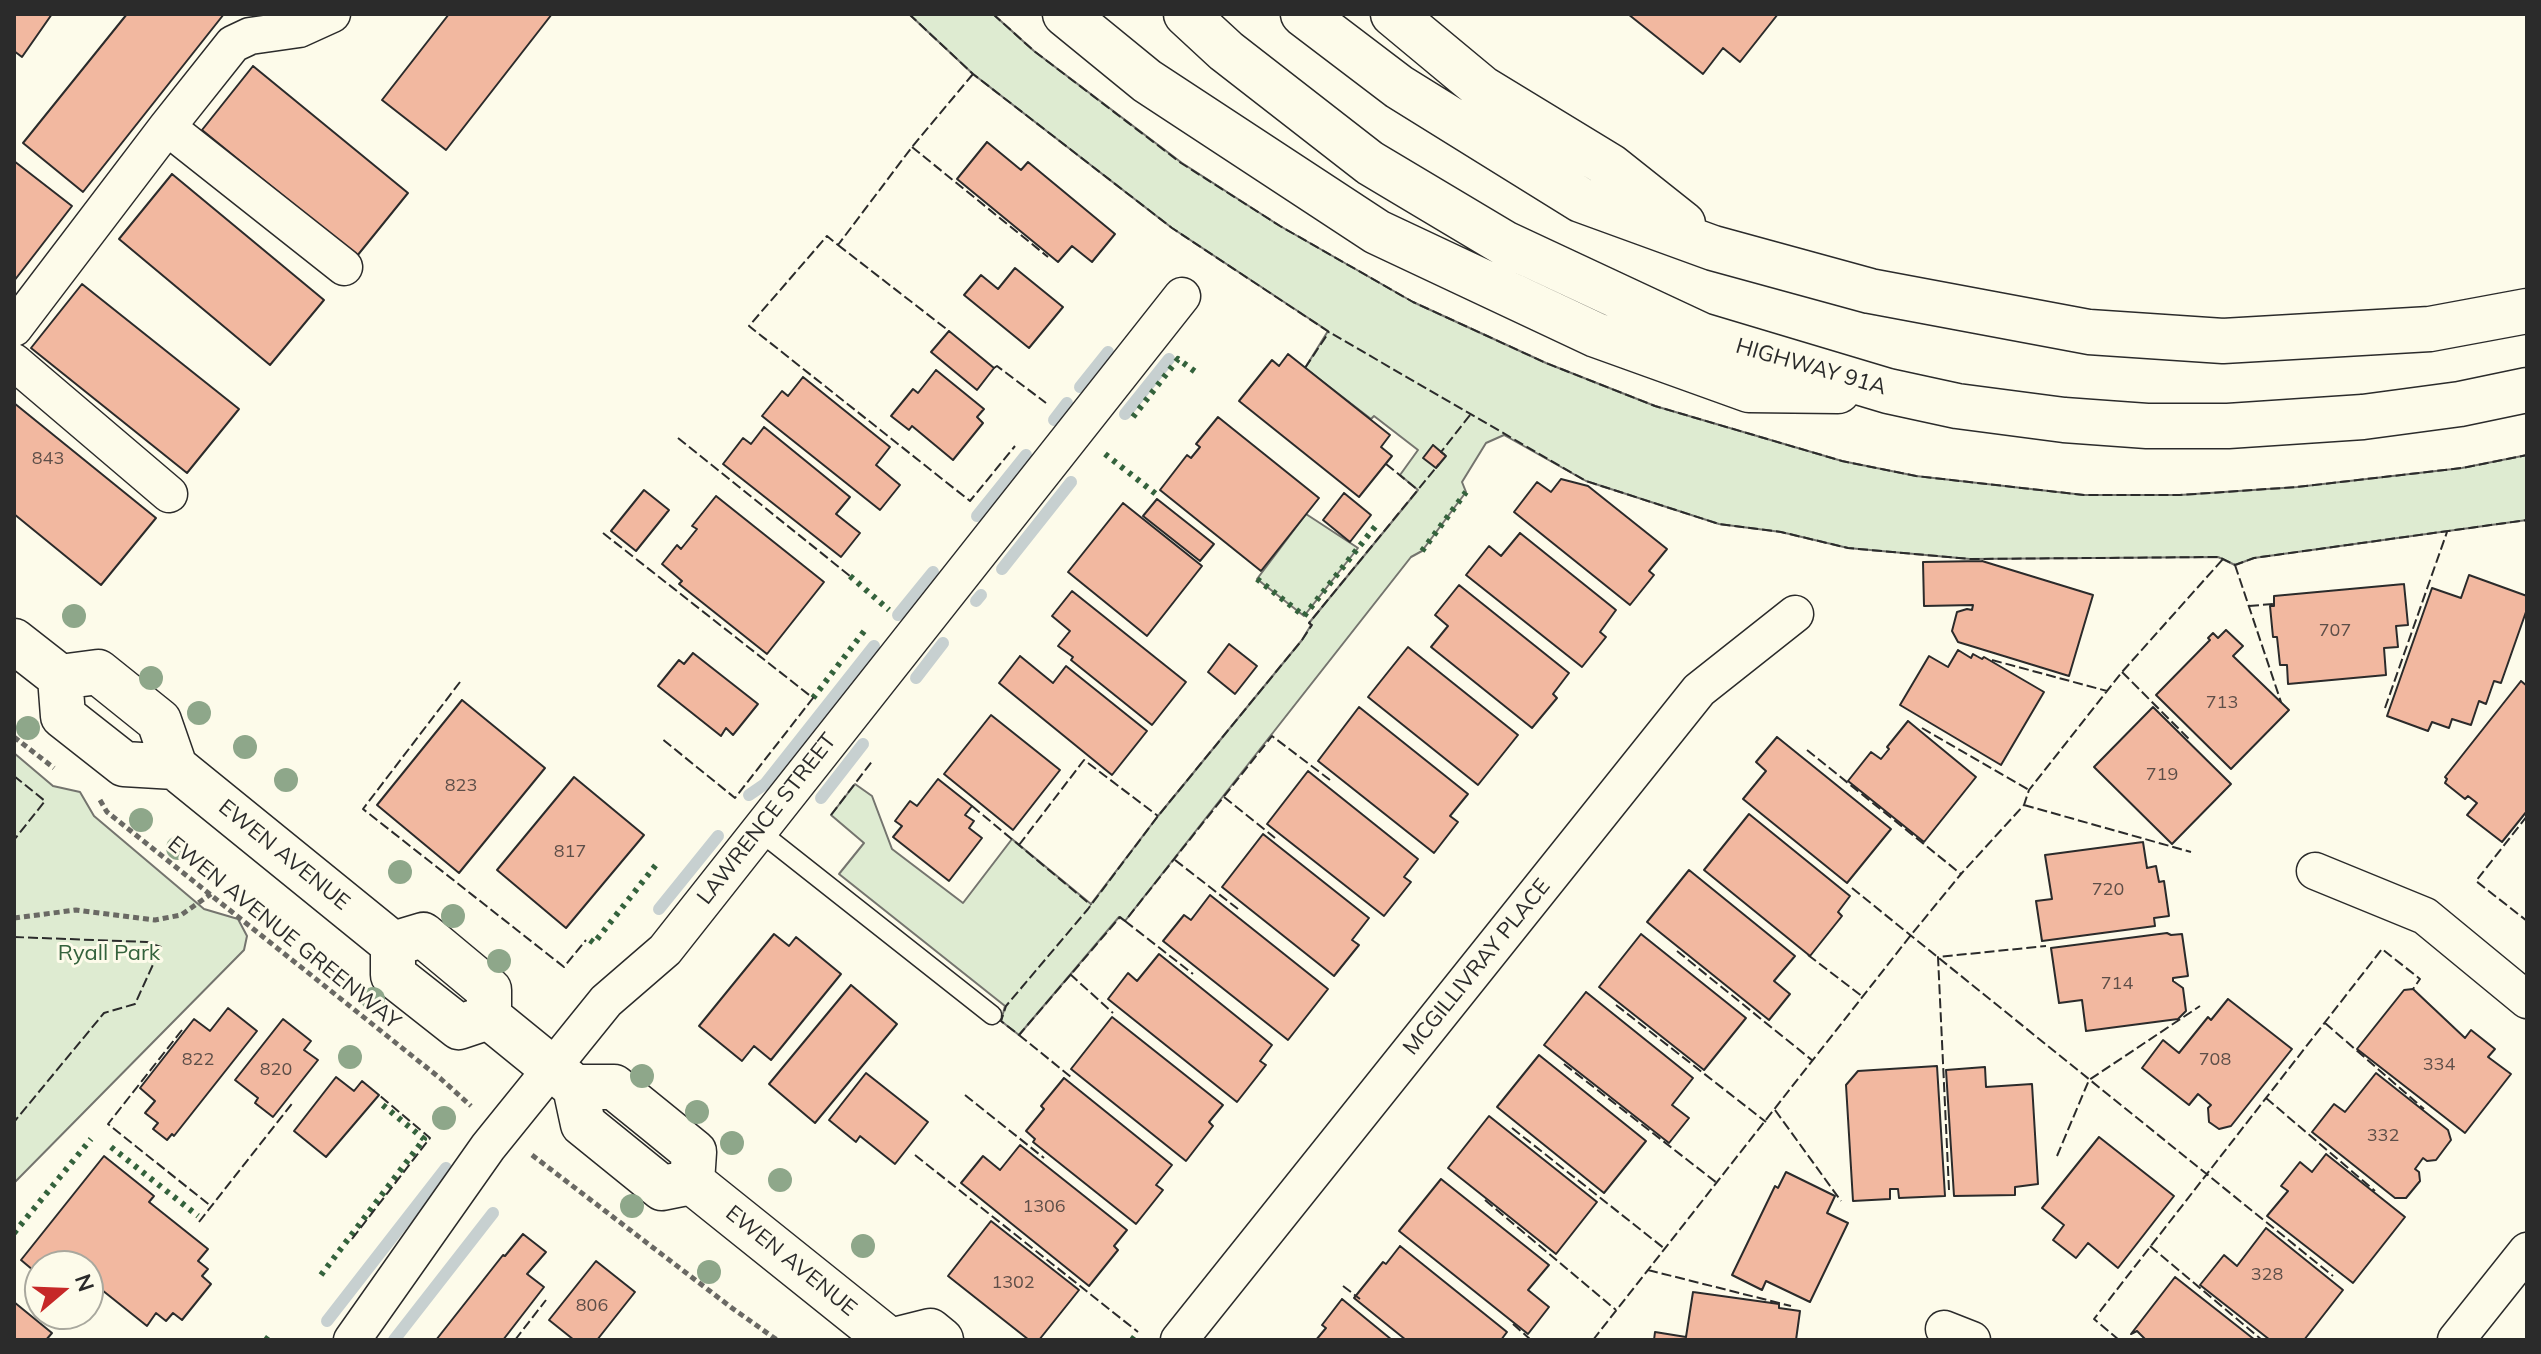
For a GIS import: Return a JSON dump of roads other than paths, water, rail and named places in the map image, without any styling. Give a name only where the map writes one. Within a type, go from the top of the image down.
[{"type":"main road","points":[[1065,14],[1147,81],[1377,232],[1596,335],[1749,390],[1888,391]]},
{"type":"main road","name":"HIGHWAY 91A","points":[[1186,14],[1226,51],[1370,163],[1504,243],[1701,335],[1888,391],[1957,406],[2064,420],[2147,426],[2228,426],[2363,417],[2460,404],[2527,390]]},
{"type":"main road","points":[[1303,14],[1399,87],[1581,200],[1713,248],[1870,291],[2089,332],[2223,341],[2430,329],[2527,311]]},
{"type":"main road","points":[[1393,14],[1482,88],[1610,166],[1713,248]]},
{"type":"main road","name":"EWEN AVENUE","points":[[14,641],[60,677],[63,716],[124,764],[175,767],[393,944],[393,975],[459,1027],[489,1017],[564,1078],[583,1124],[662,1188],[692,1182],[892,1340],[930,1331],[941,1340]]},
{"type":"street","points":[[14,328],[233,44],[250,36],[299,29],[332,14]]},
{"type":"street","points":[[167,127],[344,267]]},
{"type":"street","name":"LAWRENCE STREET","points":[[352,1340],[488,1147],[564,1078],[606,1001],[665,950],[1182,296]]},
{"type":"street","points":[[14,362],[169,494]]},
{"type":"street","name":"MCGILLIVRAY PLACE","points":[[1179,1340],[1699,690],[1795,614]]},
{"type":"street","points":[[2315,871],[2425,916],[2527,1000]]},
{"type":"street","points":[[2456,1340],[2527,1251]]},
{"type":"lane","points":[[759,831],[992,1015]]},
{"type":"waterway","points":[[1080,387],[1108,352]]},
{"type":"waterway","points":[[1125,414],[1169,359]]},
{"type":"waterway","points":[[1054,420],[1067,403]]},
{"type":"waterway","points":[[977,516],[1026,455]]},
{"type":"waterway","points":[[1002,569],[1071,482]]},
{"type":"waterway","points":[[898,615],[933,572]]},
{"type":"waterway","points":[[976,601],[981,595]]},
{"type":"waterway","points":[[916,678],[943,643]]},
{"type":"waterway","points":[[749,795],[765,784],[874,646]]},
{"type":"waterway","points":[[821,798],[863,744]]},
{"type":"waterway","points":[[659,909],[718,836]]},
{"type":"waterway","points":[[327,1321],[446,1168]]},
{"type":"waterway","points":[[394,1340],[493,1213]]},
{"type":"park label","name":"Ryall Park","points":[[109,953]]}]
